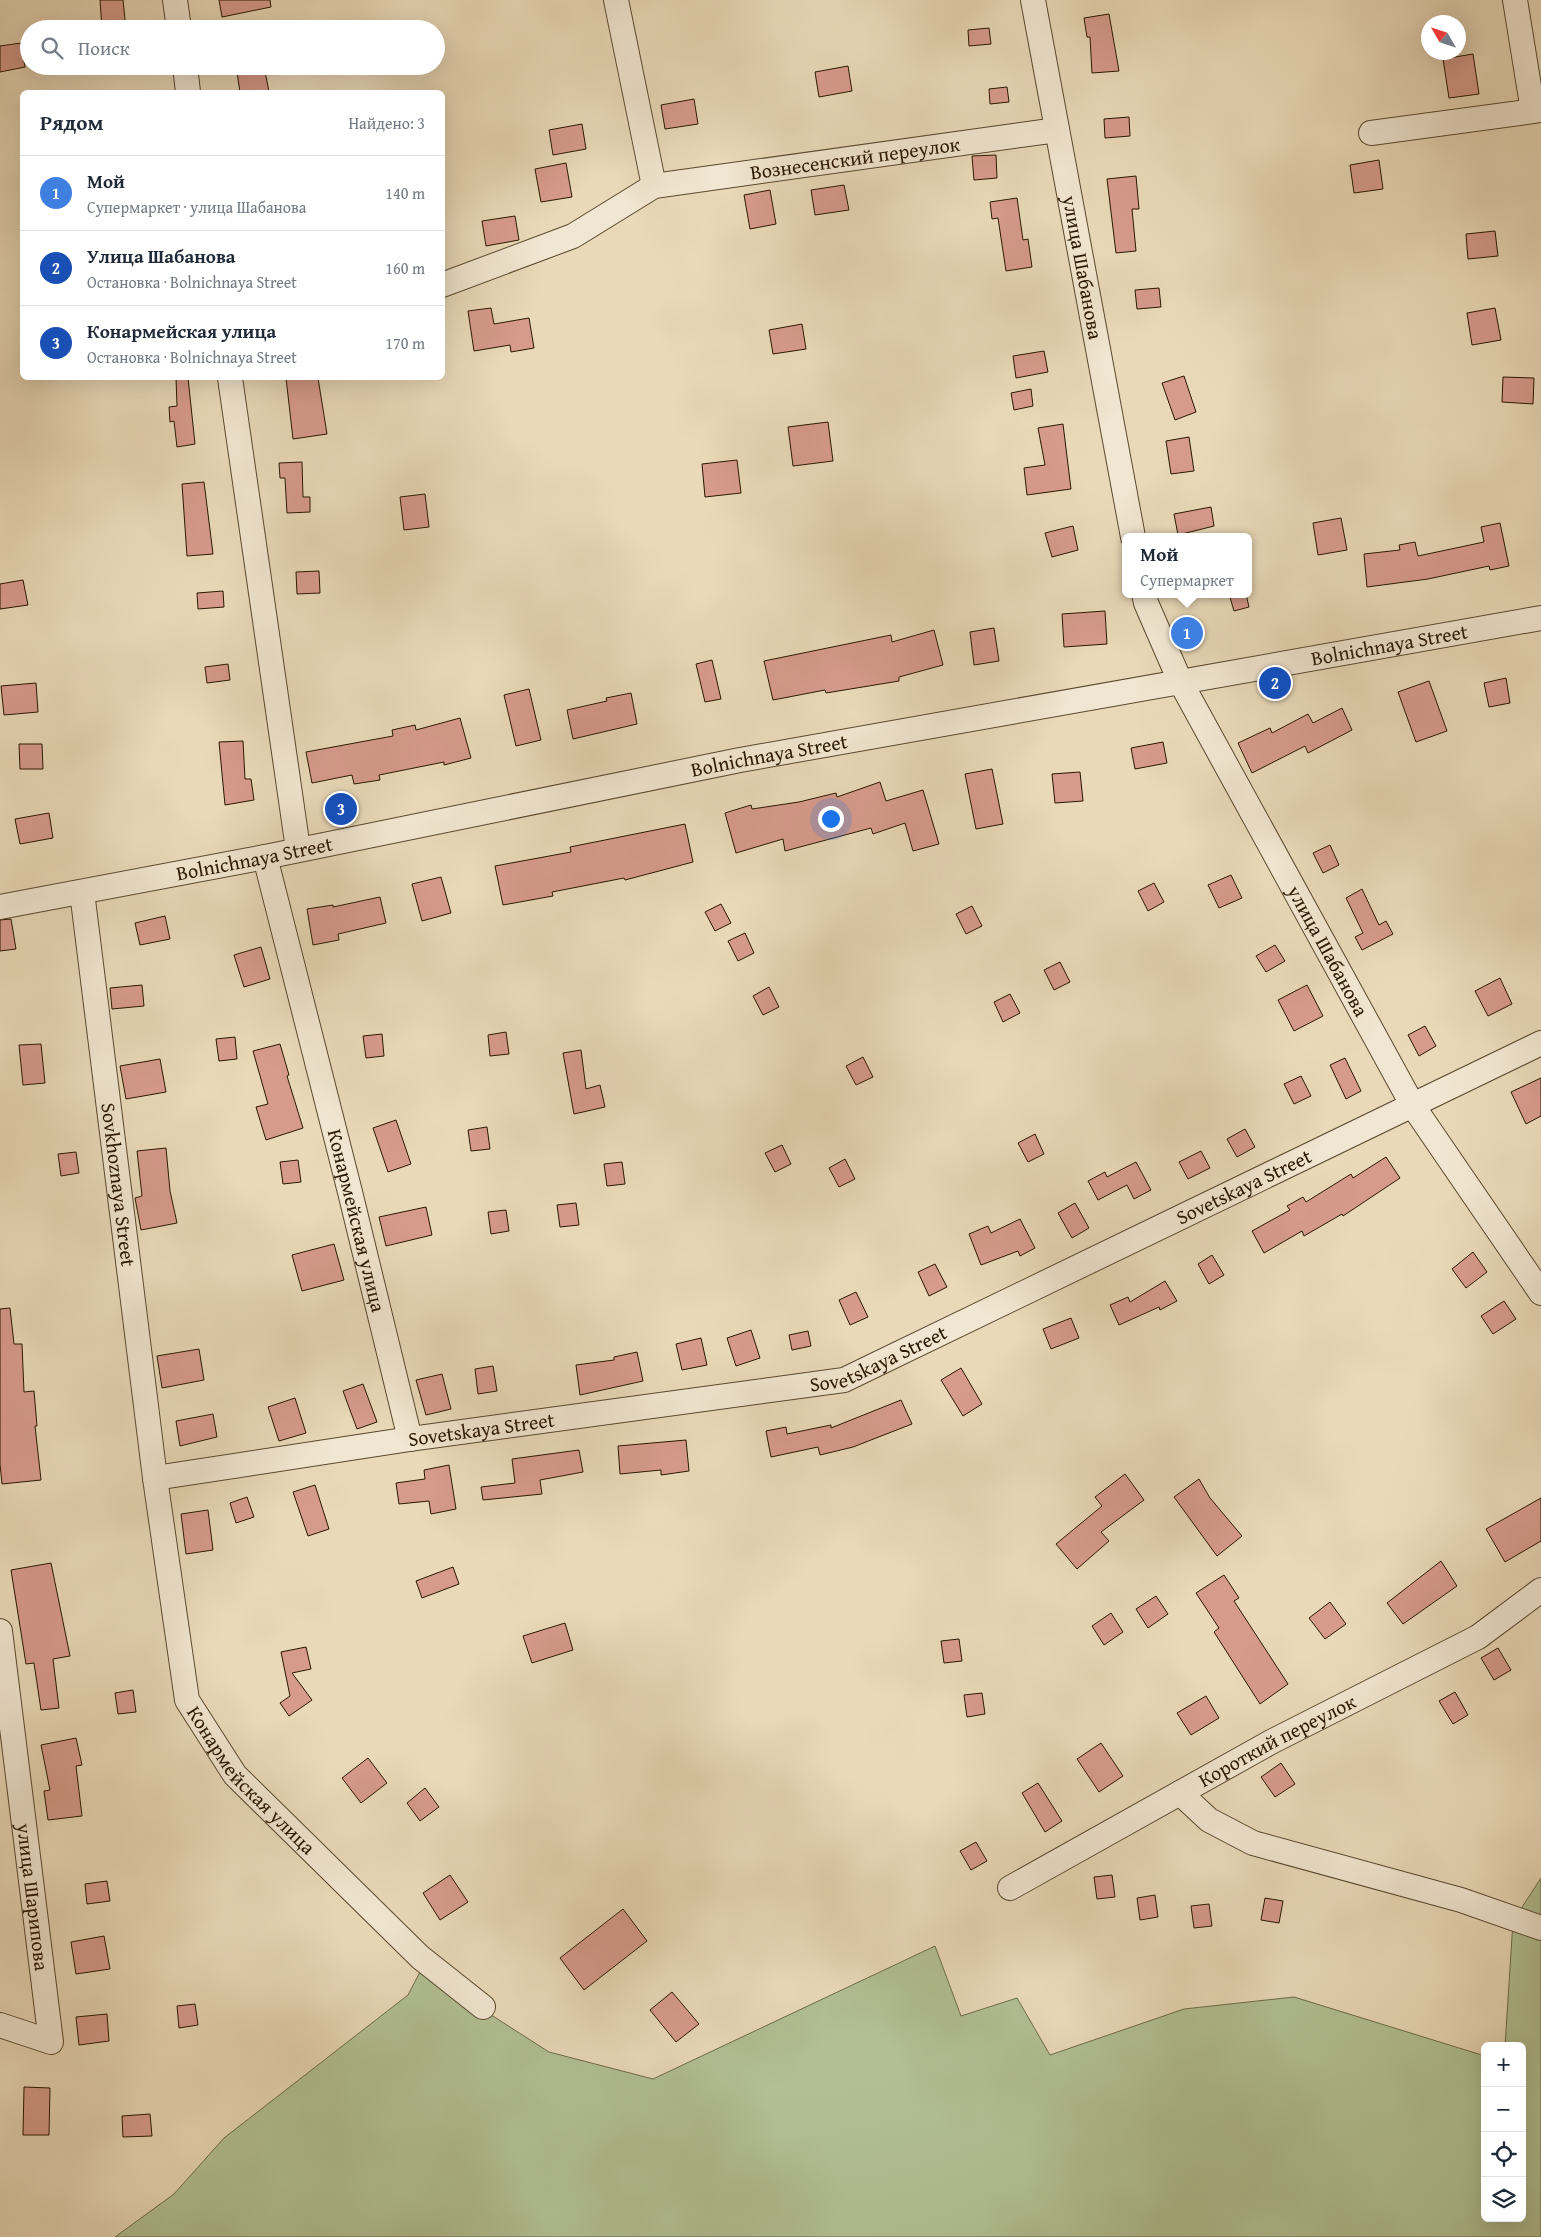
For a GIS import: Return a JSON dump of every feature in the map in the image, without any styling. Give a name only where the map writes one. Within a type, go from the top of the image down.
[{"type":"street","points":[[175,0],[178,20]]},
{"type":"street","points":[[616,0],[654,186]]},
{"type":"street","name":"улица Шабанова","points":[[1033,0],[1133,533]]},
{"type":"street","points":[[1371,133],[1537,110],[1515,0]]},
{"type":"street","points":[[186,75],[188,90]]},
{"type":"street","name":"Вознесенский переулок","points":[[445,284],[573,236],[654,186],[1056,130]]},
{"type":"street","points":[[230,380],[298,849]]},
{"type":"street","name":"улица Шабанова","points":[[1145,598],[1180,681],[1414,1106],[1541,1293]]},
{"type":"street","name":"Bolnichnaya Street","points":[[0,907],[265,857],[740,760],[1541,618]]},
{"type":"street","name":"Конармейская улица","points":[[265,857],[410,1439]]},
{"type":"street","name":"Sovkhoznaya Street","points":[[82,892],[155,1478]]},
{"type":"street","name":"Sovetskaya Street","points":[[155,1478],[410,1439],[844,1380],[1541,1043]]},
{"type":"street","name":"Конармейская улица","points":[[155,1478],[187,1700],[234,1775],[420,1957],[483,2007]]},
{"type":"street","name":"Короткий переулок","points":[[1010,1888],[1271,1742],[1478,1637],[1541,1590]]},
{"type":"street","name":"улица Шарипова","points":[[0,1631],[51,2042],[0,2025]]},
{"type":"street","points":[[1180,1793],[1209,1820],[1253,1843],[1461,1900],[1541,1928]]},
{"type":"green space","points":[[1541,1878],[1541,2237],[115,2237],[174,2194],[224,2138],[408,1995],[421,1970],[549,2052],[653,2079],[935,1946],[961,2016],[1017,1998],[1050,2055],[1184,2009],[1294,1997],[1481,2055],[1481,2222],[1526,2222],[1526,2042],[1505,2042],[1513,1921]]},
{"type":"building","points":[[100,0],[123,0],[125,20],[101,20]]},
{"type":"building","points":[[219,0],[270,0],[271,7],[222,17]]},
{"type":"building","points":[[1109,14],[1119,71],[1092,73],[1090,37],[1087,37],[1084,18]]},
{"type":"building","points":[[989,28],[991,44],[969,46],[968,30]]},
{"type":"building","points":[[20,43],[20,68],[0,72],[0,46]]},
{"type":"building","points":[[1473,54],[1479,94],[1449,98],[1443,60],[1466,60],[1466,55]]},
{"type":"building","points":[[848,66],[852,91],[819,97],[815,72]]},
{"type":"building","points":[[237,75],[266,75],[269,90],[240,90]]},
{"type":"building","points":[[1007,87],[1009,102],[990,104],[989,89]]},
{"type":"building","points":[[694,99],[698,124],[665,129],[661,105]]},
{"type":"building","points":[[1129,117],[1130,136],[1105,138],[1104,119]]},
{"type":"building","points":[[582,124],[586,149],[553,155],[549,130]]},
{"type":"building","points":[[996,155],[997,178],[974,180],[972,156]]},
{"type":"building","points":[[1379,160],[1383,189],[1354,193],[1350,165]]},
{"type":"building","points":[[566,163],[572,197],[541,202],[535,169]]},
{"type":"building","points":[[1136,176],[1139,209],[1132,209],[1136,251],[1116,253],[1107,179]]},
{"type":"building","points":[[844,185],[849,210],[815,215],[811,190]]},
{"type":"building","points":[[770,190],[776,224],[750,229],[744,195]]},
{"type":"building","points":[[1017,198],[1023,240],[1028,239],[1032,267],[1006,271],[998,218],[992,219],[990,202]]},
{"type":"building","points":[[515,216],[519,240],[486,246],[482,221]]},
{"type":"building","points":[[1495,231],[1498,256],[1468,259],[1466,234]]},
{"type":"building","points":[[1159,288],[1161,307],[1137,309],[1135,290]]},
{"type":"building","points":[[491,308],[494,324],[529,318],[534,348],[511,352],[510,345],[474,351],[468,311]]},
{"type":"building","points":[[1495,308],[1501,340],[1472,345],[1467,313]]},
{"type":"building","points":[[802,324],[806,349],[773,354],[769,330]]},
{"type":"building","points":[[1044,351],[1048,372],[1016,378],[1013,356]]},
{"type":"building","points":[[1184,376],[1196,412],[1175,420],[1162,383]]},
{"type":"building","points":[[1503,377],[1534,378],[1533,404],[1502,402]]},
{"type":"building","points":[[176,380],[188,380],[195,444],[177,447],[174,421],[170,422],[169,407],[177,406]]},
{"type":"building","points":[[286,380],[318,380],[327,434],[293,439]]},
{"type":"building","points":[[1031,389],[1033,406],[1014,410],[1011,393]]},
{"type":"building","points":[[828,422],[833,461],[793,466],[788,427]]},
{"type":"building","points":[[1063,424],[1071,489],[1027,495],[1024,468],[1045,465],[1038,428]]},
{"type":"building","points":[[1189,437],[1194,471],[1171,474],[1166,441]]},
{"type":"building","points":[[737,460],[741,493],[705,497],[702,464]]},
{"type":"building","points":[[302,462],[303,497],[310,497],[310,512],[287,513],[285,478],[280,478],[279,463]]},
{"type":"building","points":[[204,482],[213,554],[187,556],[182,484]]},
{"type":"building","points":[[425,494],[429,527],[404,530],[400,497]]},
{"type":"building","points":[[1211,507],[1214,526],[1186,533],[1178,533],[1174,514]]},
{"type":"building","points":[[1341,518],[1347,550],[1318,555],[1313,523]]},
{"type":"building","points":[[1500,523],[1509,566],[1490,570],[1489,566],[1428,579],[1367,587],[1364,554],[1400,550],[1399,545],[1415,542],[1418,556],[1484,542],[1481,527]]},
{"type":"building","points":[[1073,526],[1078,550],[1052,557],[1045,533]]},
{"type":"building","points":[[319,571],[320,593],[297,594],[296,572]]},
{"type":"building","points":[[23,580],[28,605],[0,609],[0,584]]},
{"type":"building","points":[[223,591],[224,607],[198,609],[197,593]]},
{"type":"building","points":[[1230,598],[1247,598],[1249,607],[1234,611]]},
{"type":"building","points":[[1105,611],[1107,644],[1064,647],[1062,614]]},
{"type":"building","points":[[994,628],[999,661],[974,665],[970,632]]},
{"type":"building","points":[[934,630],[943,665],[899,677],[899,681],[826,693],[825,690],[773,700],[764,661],[891,635],[892,642]]},
{"type":"building","points":[[712,660],[721,699],[705,702],[696,664]]},
{"type":"building","points":[[228,664],[230,680],[207,683],[205,667]]},
{"type":"building","points":[[1506,678],[1510,703],[1489,707],[1484,683]]},
{"type":"building","points":[[1429,681],[1447,731],[1416,742],[1398,692]]},
{"type":"building","points":[[36,683],[38,712],[4,715],[1,686]]},
{"type":"building","points":[[529,689],[541,740],[516,746],[504,695]]},
{"type":"building","points":[[631,693],[637,724],[573,739],[567,710],[607,701],[606,698]]},
{"type":"building","points":[[1342,708],[1352,730],[1308,753],[1305,746],[1252,773],[1238,743],[1270,728],[1272,733],[1308,714],[1313,723]]},
{"type":"building","points":[[460,718],[471,758],[444,765],[444,762],[379,775],[380,780],[354,784],[352,775],[312,783],[306,752],[393,736],[392,730],[415,725],[416,730]]},
{"type":"building","points":[[243,741],[245,779],[251,779],[254,800],[225,805],[219,742]]},
{"type":"building","points":[[1163,742],[1167,763],[1135,769],[1131,748]]},
{"type":"building","points":[[19,744],[42,744],[43,769],[20,769]]},
{"type":"building","points":[[992,769],[1003,824],[976,829],[965,774]]},
{"type":"building","points":[[1080,772],[1083,801],[1055,803],[1052,774]]},
{"type":"building","points":[[880,782],[886,801],[923,790],[939,844],[913,851],[905,823],[873,834],[871,828],[785,851],[783,839],[736,853],[725,813],[751,805],[752,809],[799,802],[836,793],[837,797]]},
{"type":"building","points":[[49,813],[53,838],[20,844],[15,819]]},
{"type":"building","points":[[685,824],[693,862],[625,880],[624,878],[552,892],[553,896],[503,905],[495,866],[571,852],[570,847]]},
{"type":"building","points":[[1330,845],[1339,865],[1323,873],[1313,853]]},
{"type":"building","points":[[1231,875],[1242,898],[1219,908],[1208,885]]},
{"type":"building","points":[[441,877],[451,913],[422,921],[412,884]]},
{"type":"building","points":[[1154,883],[1164,902],[1148,911],[1138,891]]},
{"type":"building","points":[[1362,889],[1379,925],[1386,921],[1393,934],[1362,950],[1355,937],[1363,933],[1346,898]]},
{"type":"building","points":[[380,897],[386,923],[338,934],[339,940],[313,945],[307,909],[333,905],[333,907]]},
{"type":"building","points":[[721,904],[731,923],[715,931],[705,912]]},
{"type":"building","points":[[972,906],[982,926],[966,934],[956,914]]},
{"type":"building","points":[[165,916],[170,939],[140,945],[135,923]]},
{"type":"building","points":[[11,919],[16,949],[0,951],[0,920]]},
{"type":"building","points":[[745,933],[754,953],[738,961],[728,941]]},
{"type":"building","points":[[1275,945],[1285,961],[1266,972],[1256,956]]},
{"type":"building","points":[[261,947],[270,979],[244,987],[234,955]]},
{"type":"building","points":[[1060,962],[1070,982],[1054,990],[1044,970]]},
{"type":"building","points":[[1500,978],[1512,1004],[1488,1016],[1475,991]]},
{"type":"building","points":[[142,985],[144,1006],[112,1009],[110,988]]},
{"type":"building","points":[[1307,985],[1323,1016],[1294,1031],[1278,1000]]},
{"type":"building","points":[[769,987],[779,1007],[763,1015],[753,996]]},
{"type":"building","points":[[1010,994],[1020,1013],[1003,1022],[994,1002]]},
{"type":"building","points":[[1425,1026],[1436,1046],[1419,1056],[1408,1035]]},
{"type":"building","points":[[506,1032],[509,1054],[490,1056],[488,1035]]},
{"type":"building","points":[[382,1034],[384,1056],[366,1058],[363,1036]]},
{"type":"building","points":[[235,1037],[237,1059],[219,1061],[216,1039]]},
{"type":"building","points":[[41,1044],[45,1083],[23,1085],[19,1045]]},
{"type":"building","points":[[280,1044],[289,1075],[287,1076],[303,1128],[266,1140],[256,1107],[268,1104],[253,1051]]},
{"type":"building","points":[[581,1050],[586,1089],[600,1085],[605,1107],[574,1114],[563,1053]]},
{"type":"building","points":[[863,1057],[873,1077],[856,1085],[846,1066]]},
{"type":"building","points":[[1345,1058],[1361,1091],[1346,1099],[1330,1065]]},
{"type":"building","points":[[160,1059],[166,1092],[126,1099],[120,1066]]},
{"type":"building","points":[[1301,1076],[1311,1096],[1294,1104],[1284,1084]]},
{"type":"building","points":[[1541,1078],[1541,1116],[1526,1124],[1511,1092]]},
{"type":"building","points":[[396,1120],[411,1164],[388,1172],[373,1128]]},
{"type":"building","points":[[487,1127],[490,1149],[471,1151],[468,1130]]},
{"type":"building","points":[[1245,1129],[1255,1147],[1237,1157],[1227,1139]]},
{"type":"building","points":[[1035,1134],[1044,1154],[1028,1162],[1018,1143]]},
{"type":"building","points":[[782,1145],[791,1164],[775,1172],[765,1153]]},
{"type":"building","points":[[166,1148],[170,1191],[177,1223],[141,1230],[135,1198],[142,1196],[137,1151]]},
{"type":"building","points":[[1201,1151],[1210,1168],[1188,1179],[1179,1162]]},
{"type":"building","points":[[76,1152],[79,1173],[61,1176],[58,1154]]},
{"type":"building","points":[[1386,1157],[1400,1178],[1343,1216],[1342,1214],[1304,1236],[1302,1231],[1264,1253],[1252,1231],[1290,1210],[1287,1206],[1303,1197],[1306,1202],[1351,1174],[1353,1178]]},
{"type":"building","points":[[845,1159],[855,1179],[839,1187],[829,1168]]},
{"type":"building","points":[[298,1160],[301,1182],[283,1184],[280,1162]]},
{"type":"building","points":[[622,1162],[625,1184],[607,1186],[604,1164]]},
{"type":"building","points":[[1136,1162],[1151,1190],[1134,1199],[1127,1185],[1098,1200],[1088,1181],[1105,1172],[1107,1177]]},
{"type":"building","points":[[576,1203],[579,1225],[560,1227],[557,1205]]},
{"type":"building","points":[[1075,1203],[1089,1228],[1072,1238],[1058,1213]]},
{"type":"building","points":[[426,1207],[432,1235],[386,1246],[379,1217]]},
{"type":"building","points":[[506,1210],[509,1231],[491,1234],[488,1212]]},
{"type":"building","points":[[1020,1219],[1035,1248],[1020,1256],[1018,1251],[981,1265],[969,1234],[988,1226],[991,1233]]},
{"type":"building","points":[[334,1244],[344,1280],[302,1291],[292,1255]]},
{"type":"building","points":[[1473,1252],[1487,1272],[1466,1288],[1452,1269]]},
{"type":"building","points":[[1212,1255],[1224,1275],[1209,1284],[1198,1264]]},
{"type":"building","points":[[935,1264],[947,1287],[929,1296],[918,1272]]},
{"type":"building","points":[[1165,1281],[1177,1301],[1160,1310],[1159,1307],[1119,1325],[1110,1305],[1128,1297],[1130,1302]]},
{"type":"building","points":[[856,1292],[868,1317],[850,1325],[839,1300]]},
{"type":"building","points":[[1504,1301],[1516,1319],[1493,1334],[1481,1316]]},
{"type":"building","points":[[10,1308],[14,1344],[22,1344],[24,1392],[34,1391],[37,1426],[35,1426],[41,1480],[2,1484],[0,1464],[0,1309]]},
{"type":"building","points":[[1071,1318],[1079,1338],[1051,1349],[1043,1329]]},
{"type":"building","points":[[751,1330],[760,1358],[736,1366],[727,1338]]},
{"type":"building","points":[[808,1331],[811,1346],[792,1350],[789,1335]]},
{"type":"building","points":[[701,1338],[707,1365],[682,1370],[676,1344]]},
{"type":"building","points":[[199,1349],[204,1380],[162,1388],[157,1356]]},
{"type":"building","points":[[637,1352],[643,1381],[580,1395],[576,1365],[614,1360],[614,1357]]},
{"type":"building","points":[[493,1366],[497,1391],[478,1394],[475,1369]]},
{"type":"building","points":[[961,1368],[982,1404],[963,1416],[941,1380]]},
{"type":"building","points":[[442,1374],[451,1409],[426,1415],[416,1380]]},
{"type":"building","points":[[363,1384],[377,1422],[357,1429],[343,1391]]},
{"type":"building","points":[[295,1398],[306,1433],[279,1441],[268,1407]]},
{"type":"building","points":[[901,1400],[912,1424],[853,1447],[820,1455],[818,1447],[771,1457],[766,1431],[786,1427],[787,1434],[831,1425],[831,1428]]},
{"type":"building","points":[[213,1414],[217,1437],[180,1446],[176,1421]]},
{"type":"building","points":[[686,1440],[689,1471],[661,1475],[661,1470],[620,1474],[618,1446]]},
{"type":"building","points":[[579,1450],[583,1472],[540,1480],[542,1494],[483,1500],[481,1487],[515,1483],[512,1459]]},
{"type":"building","points":[[449,1465],[456,1509],[431,1514],[429,1501],[399,1504],[396,1483],[425,1479],[424,1470]]},
{"type":"building","points":[[1125,1474],[1144,1500],[1101,1532],[1109,1541],[1077,1569],[1056,1544],[1102,1506],[1095,1497]]},
{"type":"building","points":[[1199,1479],[1210,1498],[1242,1536],[1217,1556],[1174,1497]]},
{"type":"building","points":[[315,1485],[329,1529],[308,1536],[293,1492]]},
{"type":"building","points":[[247,1497],[254,1517],[236,1523],[230,1503]]},
{"type":"building","points":[[1541,1498],[1541,1541],[1505,1562],[1486,1529]]},
{"type":"building","points":[[208,1510],[213,1550],[186,1554],[181,1514]]},
{"type":"building","points":[[1441,1561],[1457,1586],[1403,1624],[1387,1603]]},
{"type":"building","points":[[51,1563],[70,1656],[53,1659],[59,1708],[41,1710],[34,1663],[26,1664],[11,1570]]},
{"type":"building","points":[[453,1567],[459,1584],[422,1598],[416,1581]]},
{"type":"building","points":[[1224,1575],[1239,1598],[1234,1601],[1288,1684],[1260,1704],[1214,1632],[1219,1628],[1196,1593]]},
{"type":"building","points":[[1156,1596],[1168,1614],[1148,1628],[1136,1609]]},
{"type":"building","points":[[1330,1602],[1346,1624],[1325,1639],[1309,1618]]},
{"type":"building","points":[[1111,1613],[1123,1632],[1104,1645],[1092,1626]]},
{"type":"building","points":[[565,1623],[573,1650],[532,1663],[523,1636]]},
{"type":"building","points":[[959,1639],[962,1661],[944,1663],[941,1641]]},
{"type":"building","points":[[306,1647],[311,1669],[292,1673],[312,1700],[289,1716],[280,1703],[290,1696],[281,1652]]},
{"type":"building","points":[[1498,1648],[1511,1670],[1494,1680],[1481,1658]]},
{"type":"building","points":[[133,1690],[136,1712],[118,1714],[115,1693]]},
{"type":"building","points":[[1455,1692],[1468,1715],[1453,1724],[1439,1701]]},
{"type":"building","points":[[982,1693],[985,1714],[967,1717],[964,1695]]},
{"type":"building","points":[[1206,1696],[1219,1718],[1191,1735],[1177,1713]]},
{"type":"building","points":[[76,1738],[82,1765],[76,1766],[82,1816],[48,1820],[44,1791],[50,1790],[41,1745]]},
{"type":"building","points":[[1101,1743],[1123,1776],[1099,1792],[1077,1759]]},
{"type":"building","points":[[368,1758],[387,1783],[361,1803],[342,1778]]},
{"type":"building","points":[[1281,1763],[1295,1784],[1275,1797],[1261,1777]]},
{"type":"building","points":[[1038,1783],[1062,1821],[1045,1832],[1022,1793]]},
{"type":"building","points":[[425,1788],[439,1807],[420,1821],[407,1803]]},
{"type":"building","points":[[976,1842],[987,1861],[971,1870],[960,1851]]},
{"type":"building","points":[[450,1875],[468,1902],[440,1920],[423,1893]]},
{"type":"building","points":[[1112,1875],[1115,1897],[1097,1899],[1094,1877]]},
{"type":"building","points":[[107,1881],[110,1901],[87,1904],[85,1884]]},
{"type":"building","points":[[1155,1895],[1158,1917],[1140,1920],[1137,1898]]},
{"type":"building","points":[[1265,1898],[1283,1901],[1279,1923],[1261,1920]]},
{"type":"building","points":[[1209,1904],[1212,1926],[1194,1928],[1191,1906]]},
{"type":"building","points":[[623,1909],[647,1941],[584,1990],[560,1958]]},
{"type":"building","points":[[104,1936],[110,1969],[76,1974],[71,1942]]},
{"type":"building","points":[[672,1992],[699,2024],[676,2042],[650,2010]]},
{"type":"building","points":[[195,2004],[198,2025],[179,2028],[177,2006]]},
{"type":"building","points":[[107,2014],[109,2041],[79,2045],[76,2017]]},
{"type":"building","points":[[24,2087],[50,2088],[49,2135],[23,2135]]},
{"type":"building","points":[[150,2114],[152,2136],[123,2137],[122,2116]]},
{"type":"place","name":"Мой","points":[[1187,633]]},
{"type":"place","name":"Улица Шабанова","points":[[1275,683]]},
{"type":"place","name":"Конармейская улица","points":[[341,809]]}]
